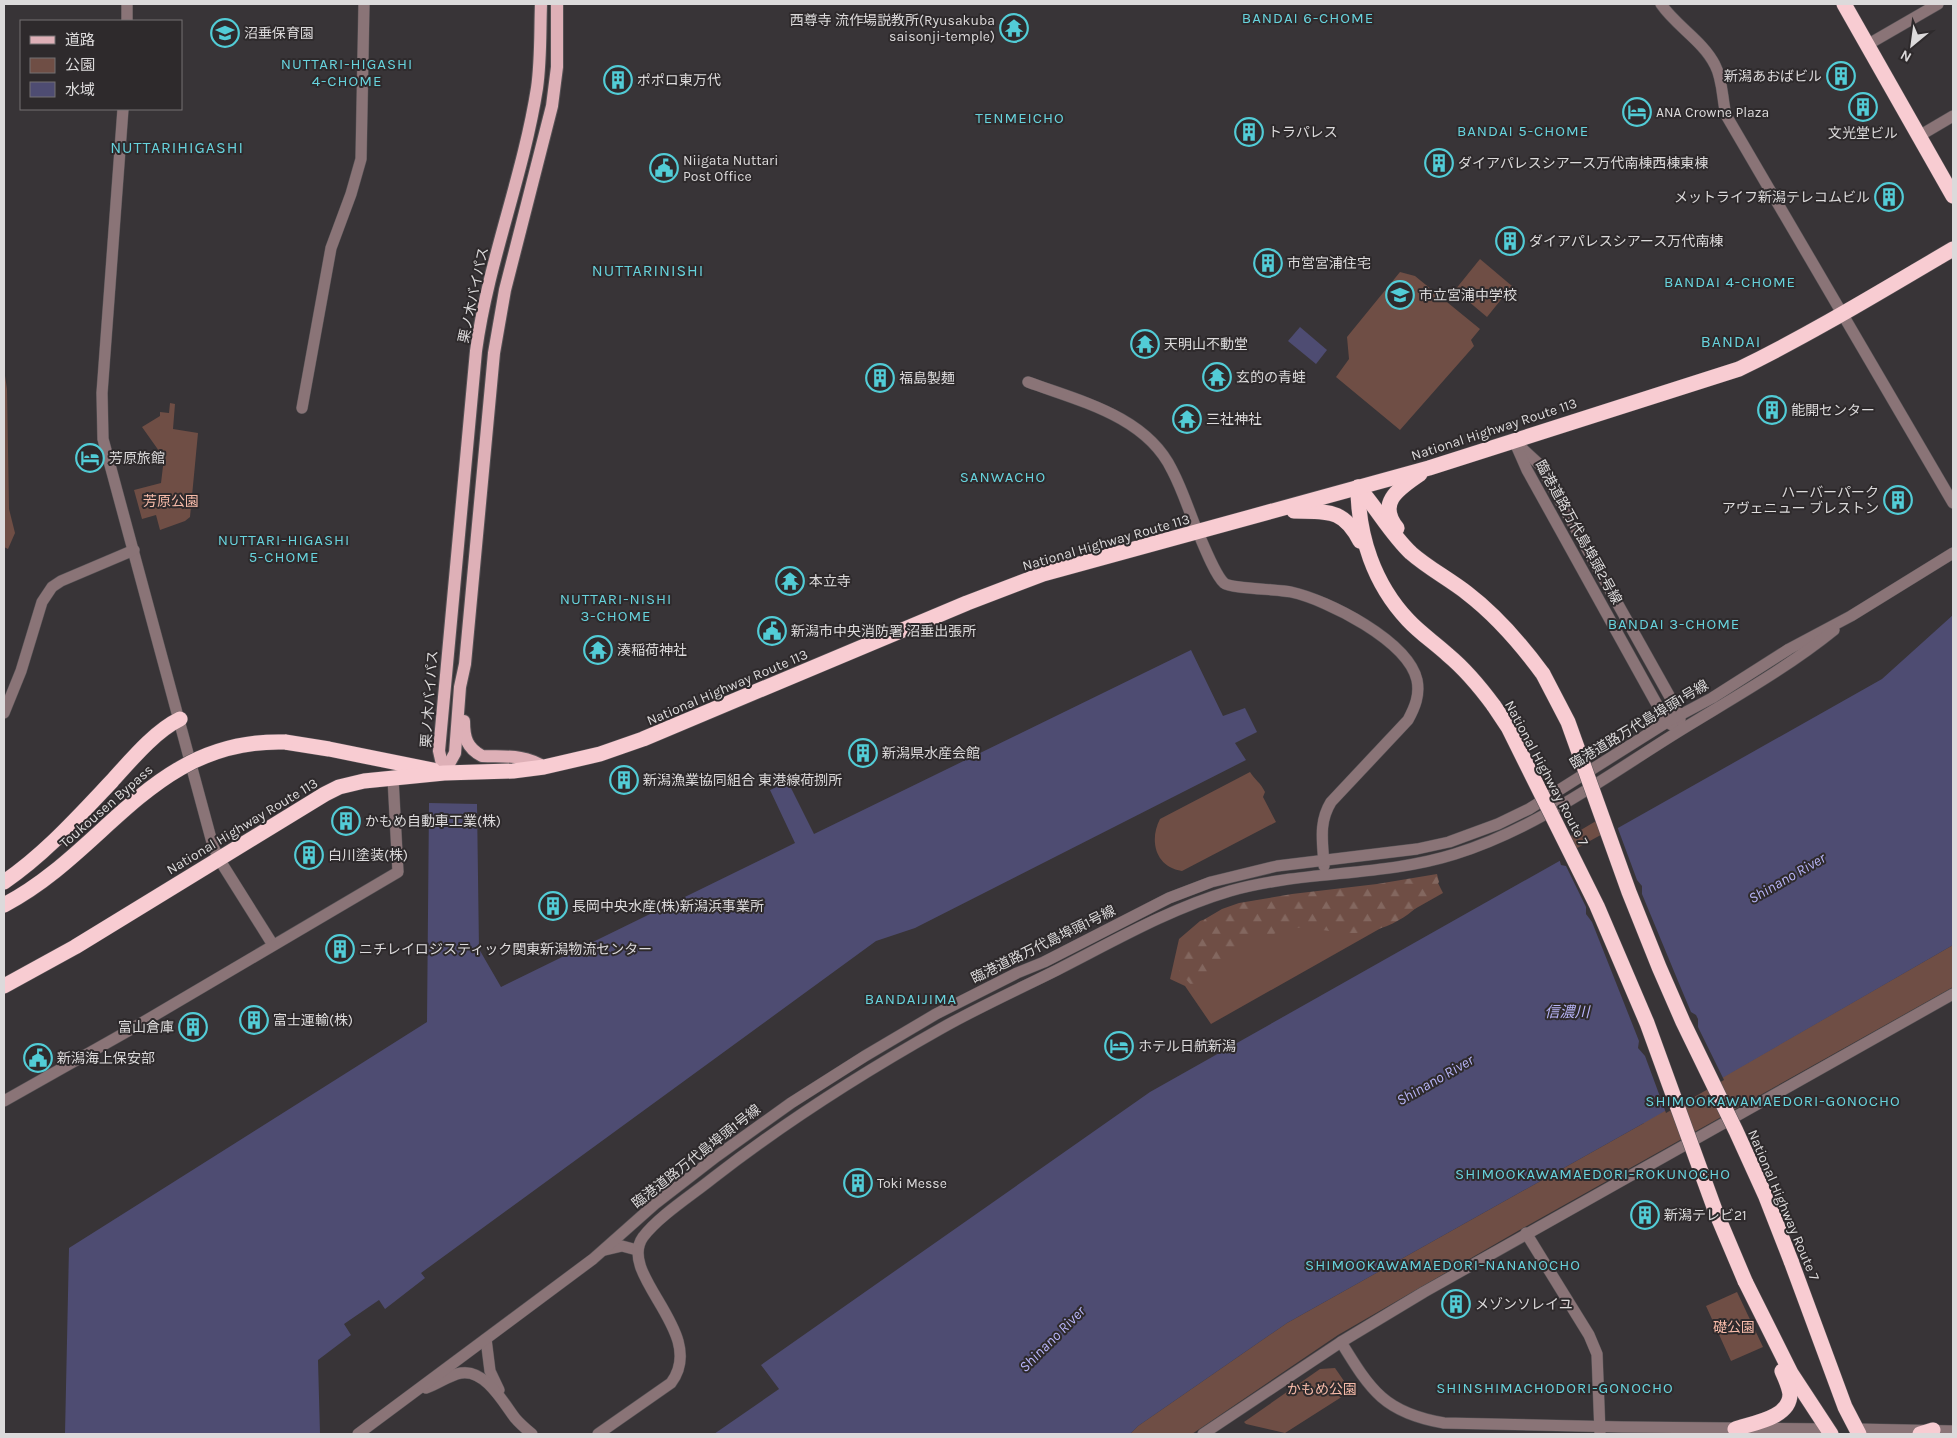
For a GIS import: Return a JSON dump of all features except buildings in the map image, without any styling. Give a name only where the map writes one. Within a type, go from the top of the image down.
[{"type":"highway","points":[[1844,4],[1953,196]]},
{"type":"highway","name":"National Highway Route 113","points":[[4,986],[75,947],[325,794],[340,787],[364,781],[444,773],[512,772],[544,767],[600,754],[644,739],[968,603],[1043,574],[1198,533],[1429,468],[1602,411],[1689,386],[1739,369],[1842,314],[1953,249]]},
{"type":"highway","points":[[1411,552],[1406,538],[1395,526],[1389,505],[1399,489],[1429,468]]},
{"type":"highway","name":"National Highway Route 7","points":[[1358,487],[1371,501],[1389,528],[1411,552],[1486,608],[1507,629],[1543,674],[1568,722],[1628,892],[1659,967],[1682,1022],[1740,1139],[1766,1197],[1845,1407],[1858,1432]]},
{"type":"highway","name":"National Highway Route 7","points":[[1358,487],[1358,506],[1362,526],[1376,574],[1386,592],[1410,622],[1467,672],[1508,727],[1597,906],[1647,1023],[1715,1210],[1745,1281],[1791,1373],[1829,1432]]},
{"type":"highway","points":[[1277,510],[1326,512],[1342,517],[1352,526],[1376,574]]},
{"type":"highway","name":"Toukousen Bypass","points":[[4,882],[57,840],[134,758],[170,724],[180,720]]},
{"type":"highway","name":"Toukousen Bypass","points":[[4,905],[55,872],[144,792],[180,767],[197,758],[231,747],[261,742],[285,742],[444,773]]},
{"type":"highway","points":[[1736,1428],[1776,1415],[1785,1407],[1789,1399],[1788,1388],[1762,1317]]},
{"type":"highway","points":[[1829,1432],[1858,1432]]},
{"type":"main road","name":"栗ノ木バイパス","points":[[444,773],[439,751],[476,351],[487,292],[528,135],[539,67],[540,4]]},
{"type":"main road","name":"栗ノ木バイパス","points":[[444,773],[454,753],[460,687],[465,664],[494,353],[505,290],[552,106],[557,67],[557,4]]},
{"type":"main road","points":[[465,664],[464,736],[468,746],[482,756],[532,759],[544,767]]},
{"type":"street","points":[[126,20],[127,4]]},
{"type":"street","points":[[302,408],[331,248],[351,194],[361,160],[364,4]]},
{"type":"street","points":[[1661,4],[1667,13],[1707,52],[1715,65],[1720,80],[1726,115],[1953,503]]},
{"type":"street","points":[[1868,45],[1938,4]]},
{"type":"street","points":[[123,110],[102,393],[103,439],[213,846],[219,859],[273,945]]},
{"type":"street","points":[[1919,136],[1953,116]]},
{"type":"street","points":[[1028,382],[1068,395],[1112,414],[1148,438],[1158,448],[1172,469],[1219,578],[1227,585],[1284,590],[1326,603],[1357,620],[1390,644],[1404,657],[1412,668],[1417,679],[1416,703],[1408,720],[1326,809],[1322,829],[1324,875]]},
{"type":"street","name":"臨港道路万代島埠頭2号線","points":[[1514,441],[1540,465],[1680,715],[1680,730]]},
{"type":"street","name":"臨港道路万代島埠頭2号線","points":[[1514,441],[1527,470],[1667,722],[1680,730]]},
{"type":"street","points":[[4,714],[21,670],[42,602],[47,593],[61,581],[134,550]]},
{"type":"street","name":"臨港道路万代島埠頭1号線","points":[[418,1390],[430,1379],[601,1252],[655,1204],[791,1103],[864,1056],[936,1014],[1195,887],[1261,869],[1417,849],[1449,842],[1485,829],[1529,809],[1667,722],[1712,698],[1789,649],[1851,616],[1953,553]]},
{"type":"street","name":"臨港道路万代島埠頭1号線","points":[[637,1250],[640,1242],[654,1225],[738,1159],[824,1098],[872,1068],[943,1028],[1179,910],[1223,894],[1275,880],[1390,868],[1433,860],[1455,854],[1529,824],[1758,682],[1814,645],[1851,616]]},
{"type":"street","points":[[4,1101],[128,1031],[398,872],[393,778]]},
{"type":"street","points":[[1203,1434],[1341,1342],[1424,1292],[1953,994]]},
{"type":"street","points":[[1526,1233],[1590,1335],[1597,1354],[1600,1430]]},
{"type":"street","points":[[598,1434],[671,1383],[677,1375],[681,1364],[681,1350],[675,1333],[641,1268],[637,1250],[622,1246],[601,1252]]},
{"type":"street","points":[[486,1339],[490,1371],[509,1409]]},
{"type":"street","points":[[1341,1342],[1367,1383],[1381,1398],[1396,1409],[1422,1419],[1444,1424],[1600,1430],[1736,1428],[1829,1432]]},
{"type":"street","points":[[358,1434],[418,1390],[427,1388],[453,1375],[470,1373],[485,1381],[532,1434]]},
{"type":"street","points":[[1858,1432],[1953,1431]]},
{"type":"green space","points":[[1480,259],[1512,286],[1487,317],[1455,290]]},
{"type":"green space","points":[[1400,272],[1415,276],[1480,329],[1471,340],[1474,346],[1400,430],[1336,377],[1349,359],[1347,337]]},
{"type":"green space","points":[[4,369],[7,389],[9,509],[15,533],[8,549],[4,547]]},
{"type":"green space","name":"芳原公園","points":[[170,403],[175,404],[173,429],[198,433],[190,517],[185,521],[160,530],[156,515],[142,519],[134,490],[161,483],[164,458],[142,427],[160,416],[160,412],[169,413]]},
{"type":"green space","points":[[1250,772],[1265,792],[1263,797],[1276,822],[1182,871],[1166,864],[1160,858],[1155,844],[1155,835],[1160,819]]},
{"type":"green space","points":[[1596,821],[1707,1086],[1953,945],[1953,987],[1523,1228],[1338,1335],[1192,1434],[1130,1434],[1138,1426],[1287,1323],[1644,1123],[1569,837]]},
{"type":"green space","points":[[1437,874],[1439,882],[1422,902],[1403,918],[1392,924],[1355,933],[1292,928],[1272,935],[1257,937],[1232,952],[1214,966],[1205,985],[1197,992],[1179,971],[1181,957],[1189,940],[1205,919],[1222,909],[1239,903],[1292,894],[1377,884]]},
{"type":"green space","points":[[1434,875],[1443,893],[1211,1024],[1185,986],[1170,979],[1179,939],[1200,921],[1254,901],[1405,882]]},
{"type":"green space","name":"礎公園","points":[[1737,1292],[1763,1347],[1731,1361],[1706,1306]]},
{"type":"green space","name":"かもめ公園","points":[[1335,1368],[1351,1391],[1285,1433],[1244,1422],[1320,1369]]},
{"type":"water","points":[[1300,327],[1327,350],[1316,364],[1288,341]]},
{"type":"water","name":"信濃川","points":[[1953,615],[1953,945],[1644,1123],[1287,1323],[1138,1426],[1130,1434],[714,1434],[779,1389],[761,1365],[1150,1092],[1882,679]]},
{"type":"water","points":[[1191,650],[1223,716],[1245,708],[1257,732],[1235,743],[1246,760],[915,928],[876,941],[421,1273],[425,1278],[385,1309],[379,1300],[344,1324],[351,1335],[318,1360],[320,1434],[65,1434],[69,1248],[427,1022],[429,803],[477,804],[479,949],[501,987],[795,843],[770,790],[788,782],[814,834]]},
{"type":"pier","points":[[1617,826],[1637,880],[1642,886],[1642,894],[1691,1012],[1698,1019],[1698,1027],[1724,1080],[1666,1113],[1645,1056],[1638,1048],[1639,1041],[1592,922],[1586,914],[1586,907],[1566,866],[1561,865],[1559,858]]},
{"type":"place","name":"西尊寺 流作場説教所(Ryusakuba saisonji-temple)","points":[[1014,28]]},
{"type":"place","name":"沼垂保育園","points":[[225,33]]},
{"type":"place","name":"新潟あおばビル","points":[[1841,76]]},
{"type":"place","name":"ポポロ東万代","points":[[618,80]]},
{"type":"place","name":"文光堂ビル","points":[[1863,107]]},
{"type":"place","name":"ANA Crowne Plaza","points":[[1637,112]]},
{"type":"place","name":"トラパレス","points":[[1249,132]]},
{"type":"place","name":"ダイアパレスシアース万代南棟西棟東棟","points":[[1439,163]]},
{"type":"place","name":"Niigata Nuttari Post Office","points":[[664,168]]},
{"type":"place","name":"メットライフ新潟テレコムビル","points":[[1889,197]]},
{"type":"place","name":"ダイアパレスシアース万代南棟","points":[[1510,241]]},
{"type":"place","name":"市営宮浦住宅","points":[[1268,263]]},
{"type":"place","name":"市立宮浦中学校","points":[[1400,295]]},
{"type":"place","name":"天明山不動堂","points":[[1145,344]]},
{"type":"place","name":"玄的の青蛙","points":[[1217,377]]},
{"type":"place","name":"福島製麺","points":[[880,378]]},
{"type":"place","name":"能開センター","points":[[1772,410]]},
{"type":"place","name":"三社神社","points":[[1187,419]]},
{"type":"place","name":"芳原旅館","points":[[90,458]]},
{"type":"place","name":"ハーバーパーク アヴェニュー ブレストン","points":[[1898,500]]},
{"type":"place","name":"本立寺","points":[[790,581]]},
{"type":"place","name":"新潟市中央消防署 沼垂出張所","points":[[772,631]]},
{"type":"place","name":"湊稲荷神社","points":[[598,650]]},
{"type":"place","name":"新潟県水産会館","points":[[863,753]]},
{"type":"place","name":"新潟漁業協同組合 東港線荷捌所","points":[[624,780]]},
{"type":"place","name":"かもめ自動車工業(株)","points":[[346,821]]},
{"type":"place","name":"白川塗装(株)","points":[[309,855]]},
{"type":"place","name":"長岡中央水産(株)新潟浜事業所","points":[[553,906]]},
{"type":"place","name":"ニチレイロジスティック関東新潟物流センター","points":[[340,949]]},
{"type":"place","name":"富士運輸(株)","points":[[254,1020]]},
{"type":"place","name":"富山倉庫","points":[[193,1027]]},
{"type":"place","name":"ホテル日航新潟","points":[[1119,1046]]},
{"type":"place","name":"新潟海上保安部","points":[[38,1058]]},
{"type":"place","name":"Toki Messe","points":[[858,1183]]},
{"type":"place","name":"新潟テレビ21","points":[[1645,1215]]},
{"type":"place","name":"メゾンソレイユ","points":[[1456,1304]]},
{"type":"district","name":"BANDAI 6-CHOME","points":[[1308,18]]},
{"type":"district","name":"NUTTARI-HIGASHI 4-CHOME","points":[[347,72]]},
{"type":"district","name":"TENMEICHO","points":[[1020,118]]},
{"type":"district","name":"BANDAI 5-CHOME","points":[[1523,131]]},
{"type":"district","name":"NUTTARIHIGASHI","points":[[177,147]]},
{"type":"district","name":"NUTTARINISHI","points":[[648,270]]},
{"type":"district","name":"BANDAI 4-CHOME","points":[[1730,282]]},
{"type":"district","name":"BANDAI","points":[[1731,341]]},
{"type":"district","name":"SANWACHO","points":[[1003,477]]},
{"type":"district","name":"NUTTARI-HIGASHI 5-CHOME","points":[[284,548]]},
{"type":"district","name":"NUTTARI-NISHI 3-CHOME","points":[[616,608]]},
{"type":"district","name":"BANDAI 3-CHOME","points":[[1674,624]]},
{"type":"district","name":"BANDAIJIMA","points":[[911,999]]},
{"type":"district","name":"SHIMOOKAWAMAEDORI-GONOCHO","points":[[1773,1101]]},
{"type":"district","name":"SHIMOOKAWAMAEDORI-ROKUNOCHO","points":[[1593,1174]]},
{"type":"district","name":"SHIMOOKAWAMAEDORI-NANANOCHO","points":[[1443,1265]]},
{"type":"district","name":"SHINSHIMACHODORI-GONOCHO","points":[[1555,1388]]},
{"type":"water label","name":"Shinano River","points":[[1787,878]]},
{"type":"water label","name":"Shinano River","points":[[1435,1080]]},
{"type":"water label","name":"Shinano River","points":[[1052,1339]]}]
